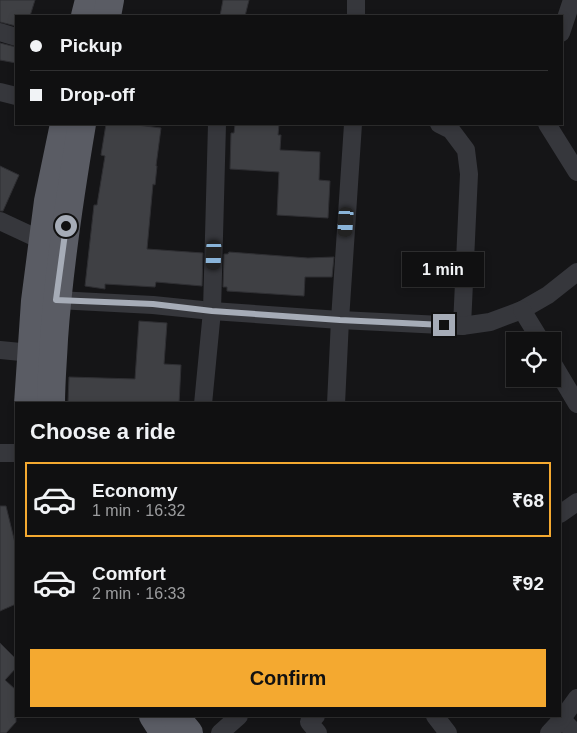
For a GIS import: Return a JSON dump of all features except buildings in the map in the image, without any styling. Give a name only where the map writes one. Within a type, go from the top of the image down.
[{"type":"highway","points":[[86,15],[89,0]]},
{"type":"highway","points":[[107,15],[110,0]]},
{"type":"highway","points":[[28,402],[35,301],[48,201],[64,125]]},
{"type":"highway","points":[[51,402],[56,300],[68,207],[82,125]]},
{"type":"highway","points":[[162,726],[189,733]]},
{"type":"street","points":[[356,0],[356,15]]},
{"type":"street","points":[[563,27],[572,0]]},
{"type":"street","points":[[0,32],[15,37]]},
{"type":"street","points":[[0,92],[15,96]]},
{"type":"street","points":[[203,402],[212,311],[217,125]]},
{"type":"street","points":[[336,402],[353,125]]},
{"type":"street","points":[[441,125],[451,130],[466,150],[469,174],[462,326]]},
{"type":"street","points":[[548,125],[577,172]]},
{"type":"street","points":[[0,221],[43,240]]},
{"type":"street","points":[[56,300],[153,304],[212,311],[462,326],[490,322],[522,310],[548,295],[577,272]]},
{"type":"street","points":[[522,310],[535,332]]},
{"type":"street","points":[[0,350],[32,354]]},
{"type":"street","points":[[561,377],[577,404]]},
{"type":"street","points":[[0,453],[15,453]]},
{"type":"street","points":[[561,513],[577,502]]},
{"type":"street","points":[[561,717],[577,698]]},
{"type":"street","points":[[220,733],[238,717]]},
{"type":"street","points":[[436,717],[448,733]]},
{"type":"street","points":[[549,733],[560,718],[575,733]]},
{"type":"route","points":[[66,226],[56,300],[153,304],[212,311],[444,325]]}]
